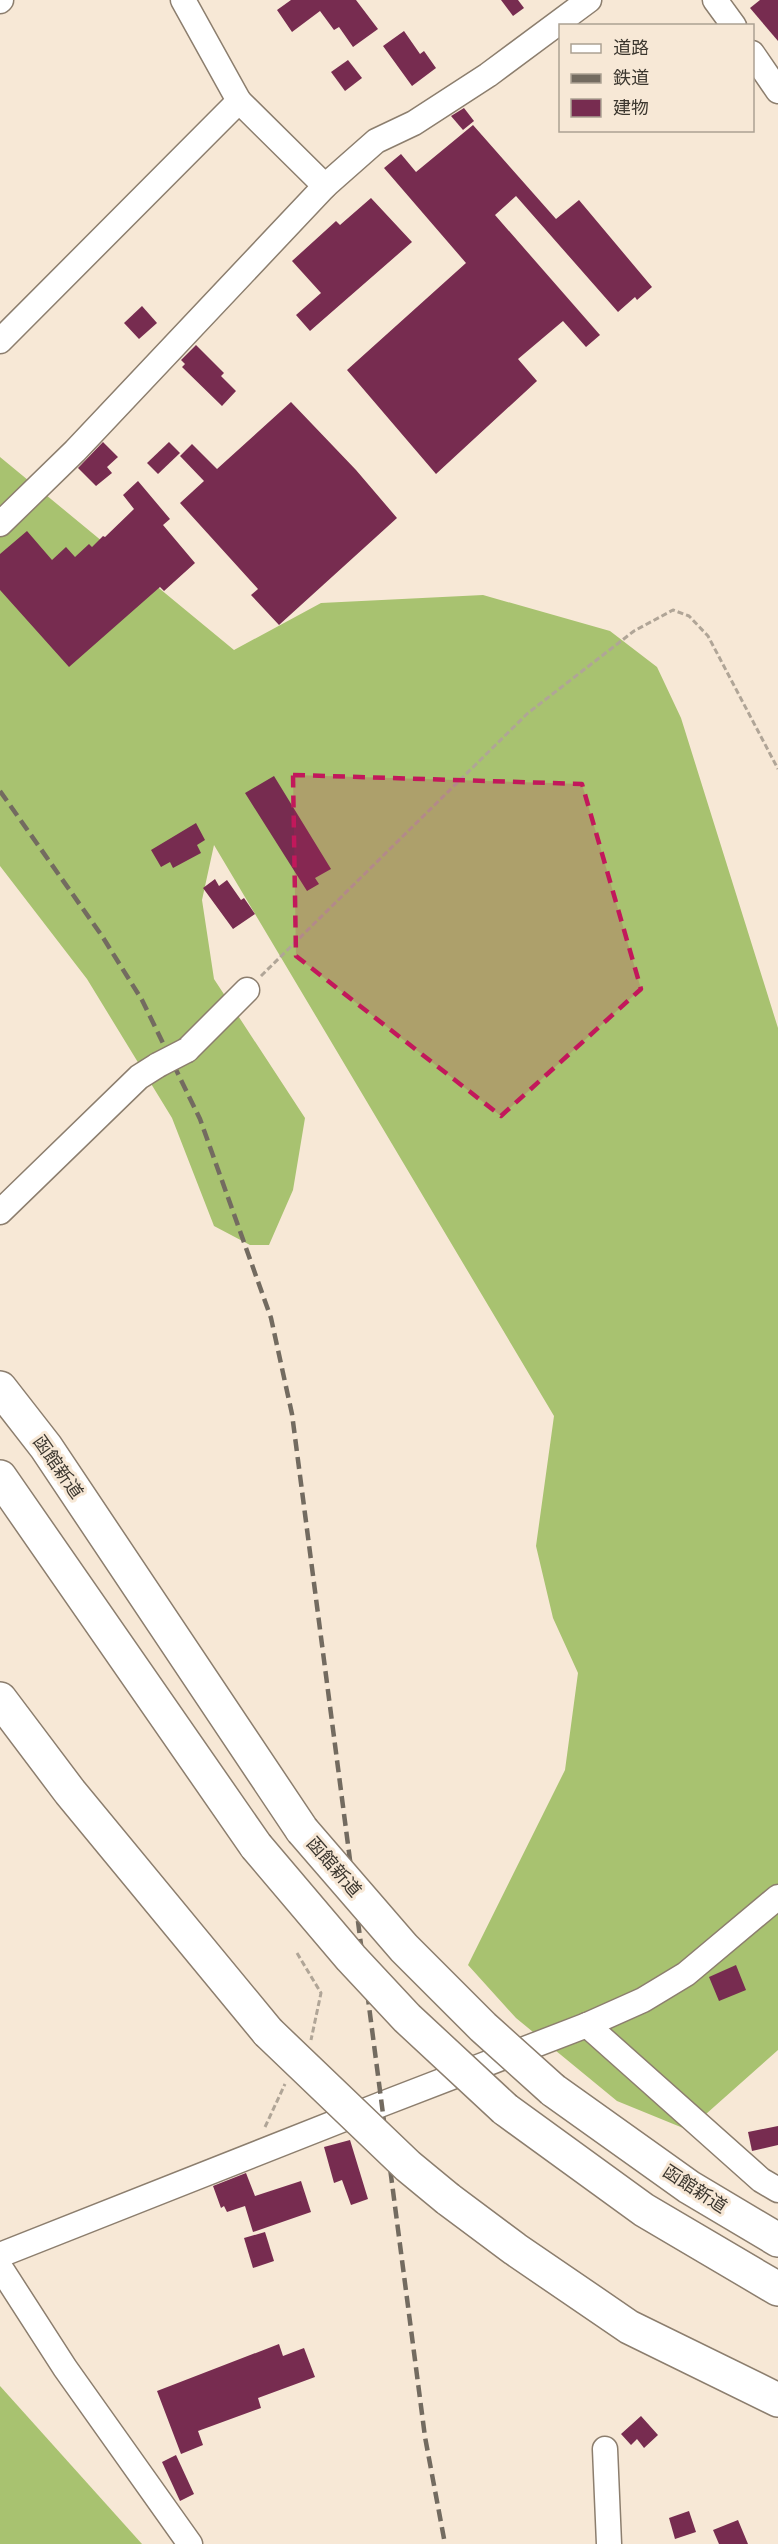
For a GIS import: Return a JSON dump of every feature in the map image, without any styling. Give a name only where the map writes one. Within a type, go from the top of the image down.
[{"type":"highway","name":"函館新道","points":[[0,1388],[46,1447],[302,1830],[404,1948],[483,2027],[553,2090],[689,2187],[778,2240]]},
{"type":"highway","points":[[0,1477],[256,1846]]},
{"type":"highway","points":[[0,1507],[256,1846],[351,1958],[407,2018],[506,2109],[644,2210],[778,2289]]},
{"type":"highway","points":[[0,1699],[70,1791],[268,2032],[408,2166],[515,2249],[629,2327],[778,2400]]},
{"type":"street","points":[[183,0],[239,101],[325,186]]},
{"type":"street","points":[[0,524],[75,451],[325,186],[376,141],[414,123],[479,81],[589,0]]},
{"type":"street","points":[[715,0],[733,24]]},
{"type":"street","points":[[754,55],[778,91]]},
{"type":"street","points":[[0,342],[239,101]]},
{"type":"street","points":[[0,1212],[139,1077],[187,1050],[247,990]]},
{"type":"street","points":[[0,2255],[587,2025],[643,2000],[686,1974],[778,1897]]},
{"type":"street","points":[[587,2025],[761,2180],[778,2190]]},
{"type":"street","points":[[0,2267],[64,2368],[190,2544]]},
{"type":"street","points":[[604,2449],[609,2544]]},
{"type":"path","points":[[247,990],[528,713],[634,631],[673,610],[689,616],[708,636],[778,769]]},
{"type":"highlighted area","points":[[293,775],[582,784],[641,989],[501,1116],[296,956]]},
{"type":"green space","points":[[0,457],[234,650],[321,603],[483,595],[610,631],[657,667],[681,718],[778,1028],[778,2050],[688,2130],[617,2101],[516,2018],[468,1965],[565,1770],[578,1673],[553,1618],[536,1546],[554,1416],[214,845],[202,900],[214,979],[305,1118],[293,1190],[269,1245],[250,1245],[214,1226],[172,1118],[87,979],[0,866]]},
{"type":"green space","points":[[0,2386],[142,2544],[0,2544]]},
{"type":"building","points":[[291,0],[356,0],[378,29],[353,47],[339,27],[334,30],[320,11],[292,32],[277,10]]},
{"type":"building","points":[[501,0],[518,0],[524,8],[513,16]]},
{"type":"building","points":[[760,0],[778,0],[778,41],[750,8]]},
{"type":"building","points":[[404,31],[420,54],[424,51],[436,68],[412,86],[383,46]]},
{"type":"building","points":[[348,60],[362,78],[345,91],[331,72]]},
{"type":"building","points":[[464,108],[474,121],[463,130],[451,116]]},
{"type":"building","points":[[473,125],[556,219],[579,200],[652,287],[637,300],[635,297],[618,312],[516,196],[495,215],[600,335],[586,347],[563,321],[518,359],[537,381],[436,474],[347,370],[466,263],[384,168],[401,154],[416,172]]},
{"type":"building","points":[[371,198],[412,242],[310,331],[296,315],[321,293],[292,261],[336,221],[340,225]]},
{"type":"building","points":[[142,306],[157,323],[139,339],[124,323]]},
{"type":"building","points":[[196,345],[224,373],[221,376],[236,391],[222,406],[182,367],[185,364],[181,360]]},
{"type":"building","points":[[291,402],[356,470],[397,518],[279,625],[251,595],[258,589],[180,503],[204,481],[180,456],[192,444],[217,469]]},
{"type":"building","points":[[103,442],[118,457],[107,467],[112,473],[96,486],[78,468]]},
{"type":"building","points":[[169,442],[180,453],[158,474],[147,463]]},
{"type":"building","points":[[138,481],[170,519],[163,525],[195,563],[164,591],[160,587],[69,667],[0,590],[0,554],[27,531],[52,560],[66,547],[75,557],[89,544],[92,547],[103,536],[105,537],[134,509],[123,495]]},
{"type":"building","points":[[274,776],[331,869],[315,878],[319,884],[307,891],[245,793]]},
{"type":"building","points":[[196,823],[205,840],[197,845],[201,853],[173,868],[170,862],[161,867],[151,850]]},
{"type":"building","points":[[215,879],[219,886],[227,880],[241,900],[244,898],[255,914],[233,929],[203,888]]},
{"type":"building","points":[[736,1965],[746,1990],[719,2001],[709,1977]]},
{"type":"building","points":[[778,2126],[778,2145],[752,2151],[748,2132]]},
{"type":"building","points":[[350,2140],[368,2199],[351,2205],[342,2180],[334,2183],[324,2147]]},
{"type":"building","points":[[246,2173],[255,2196],[301,2181],[311,2212],[253,2232],[245,2206],[227,2212],[224,2206],[221,2208],[213,2186]]},
{"type":"building","points":[[265,2232],[274,2261],[253,2268],[244,2238]]},
{"type":"building","points":[[279,2344],[283,2356],[304,2348],[315,2377],[258,2398],[261,2408],[198,2431],[203,2445],[181,2454],[157,2391]]},
{"type":"building","points":[[641,2416],[658,2435],[644,2448],[637,2439],[631,2445],[621,2434]]},
{"type":"building","points":[[176,2455],[194,2494],[180,2501],[162,2462]]},
{"type":"building","points":[[689,2511],[696,2532],[675,2539],[669,2518]]},
{"type":"building","points":[[738,2520],[748,2544],[719,2544],[713,2530]]},
{"type":"railway","points":[[0,791],[102,936],[142,1000],[200,1119],[271,1318],[292,1414],[425,2437],[445,2544]]}]
